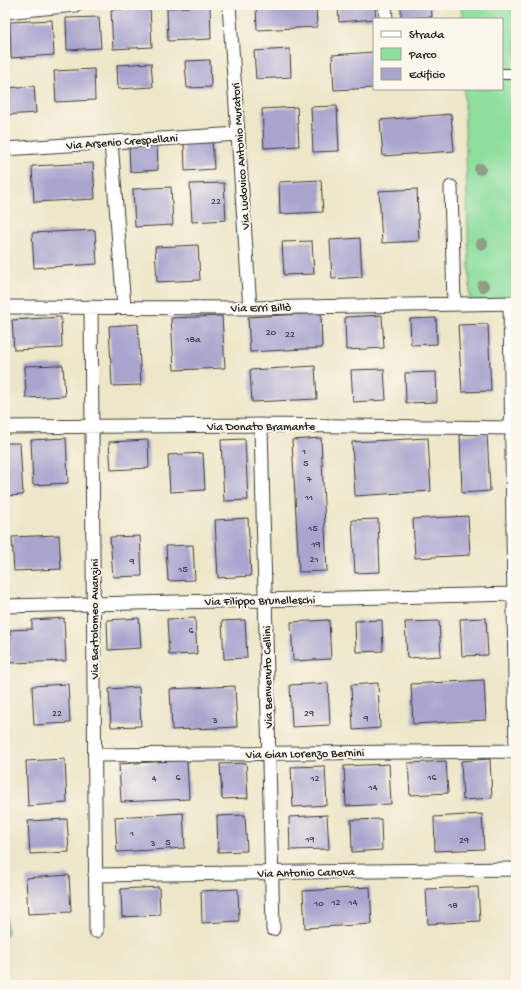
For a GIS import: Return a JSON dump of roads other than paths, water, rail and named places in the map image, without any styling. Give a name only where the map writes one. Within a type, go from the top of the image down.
[{"type":"street","points":[[5,12],[27,7],[75,5]]},
{"type":"street","name":"Via Ludovico Antonio Muratori","points":[[229,5],[250,308]]},
{"type":"street","points":[[385,5],[386,18]]},
{"type":"street","points":[[503,74],[516,74]]},
{"type":"street","name":"Via Arsenio Crespellani","points":[[5,149],[238,134]]},
{"type":"street","points":[[111,142],[124,307]]},
{"type":"street","points":[[451,187],[454,304]]},
{"type":"street","points":[[513,303],[516,752]]},
{"type":"street","name":"Via Erri Billò","points":[[5,307],[250,308],[513,303]]},
{"type":"street","name":"Via Bartolomeo Avanzini","points":[[91,307],[96,931]]},
{"type":"street","name":"Via Donato Bramante","points":[[5,427],[262,425],[513,428]]},
{"type":"street","name":"Via Benvenuto Cellini","points":[[262,425],[273,929]]},
{"type":"street","name":"Via Filippo Brunelleschi","points":[[5,606],[515,594]]},
{"type":"street","name":"Via Gian Lorenzo Bernini","points":[[94,755],[516,752]]},
{"type":"street","name":"Via Antonio Canova","points":[[95,875],[516,869]]}]
